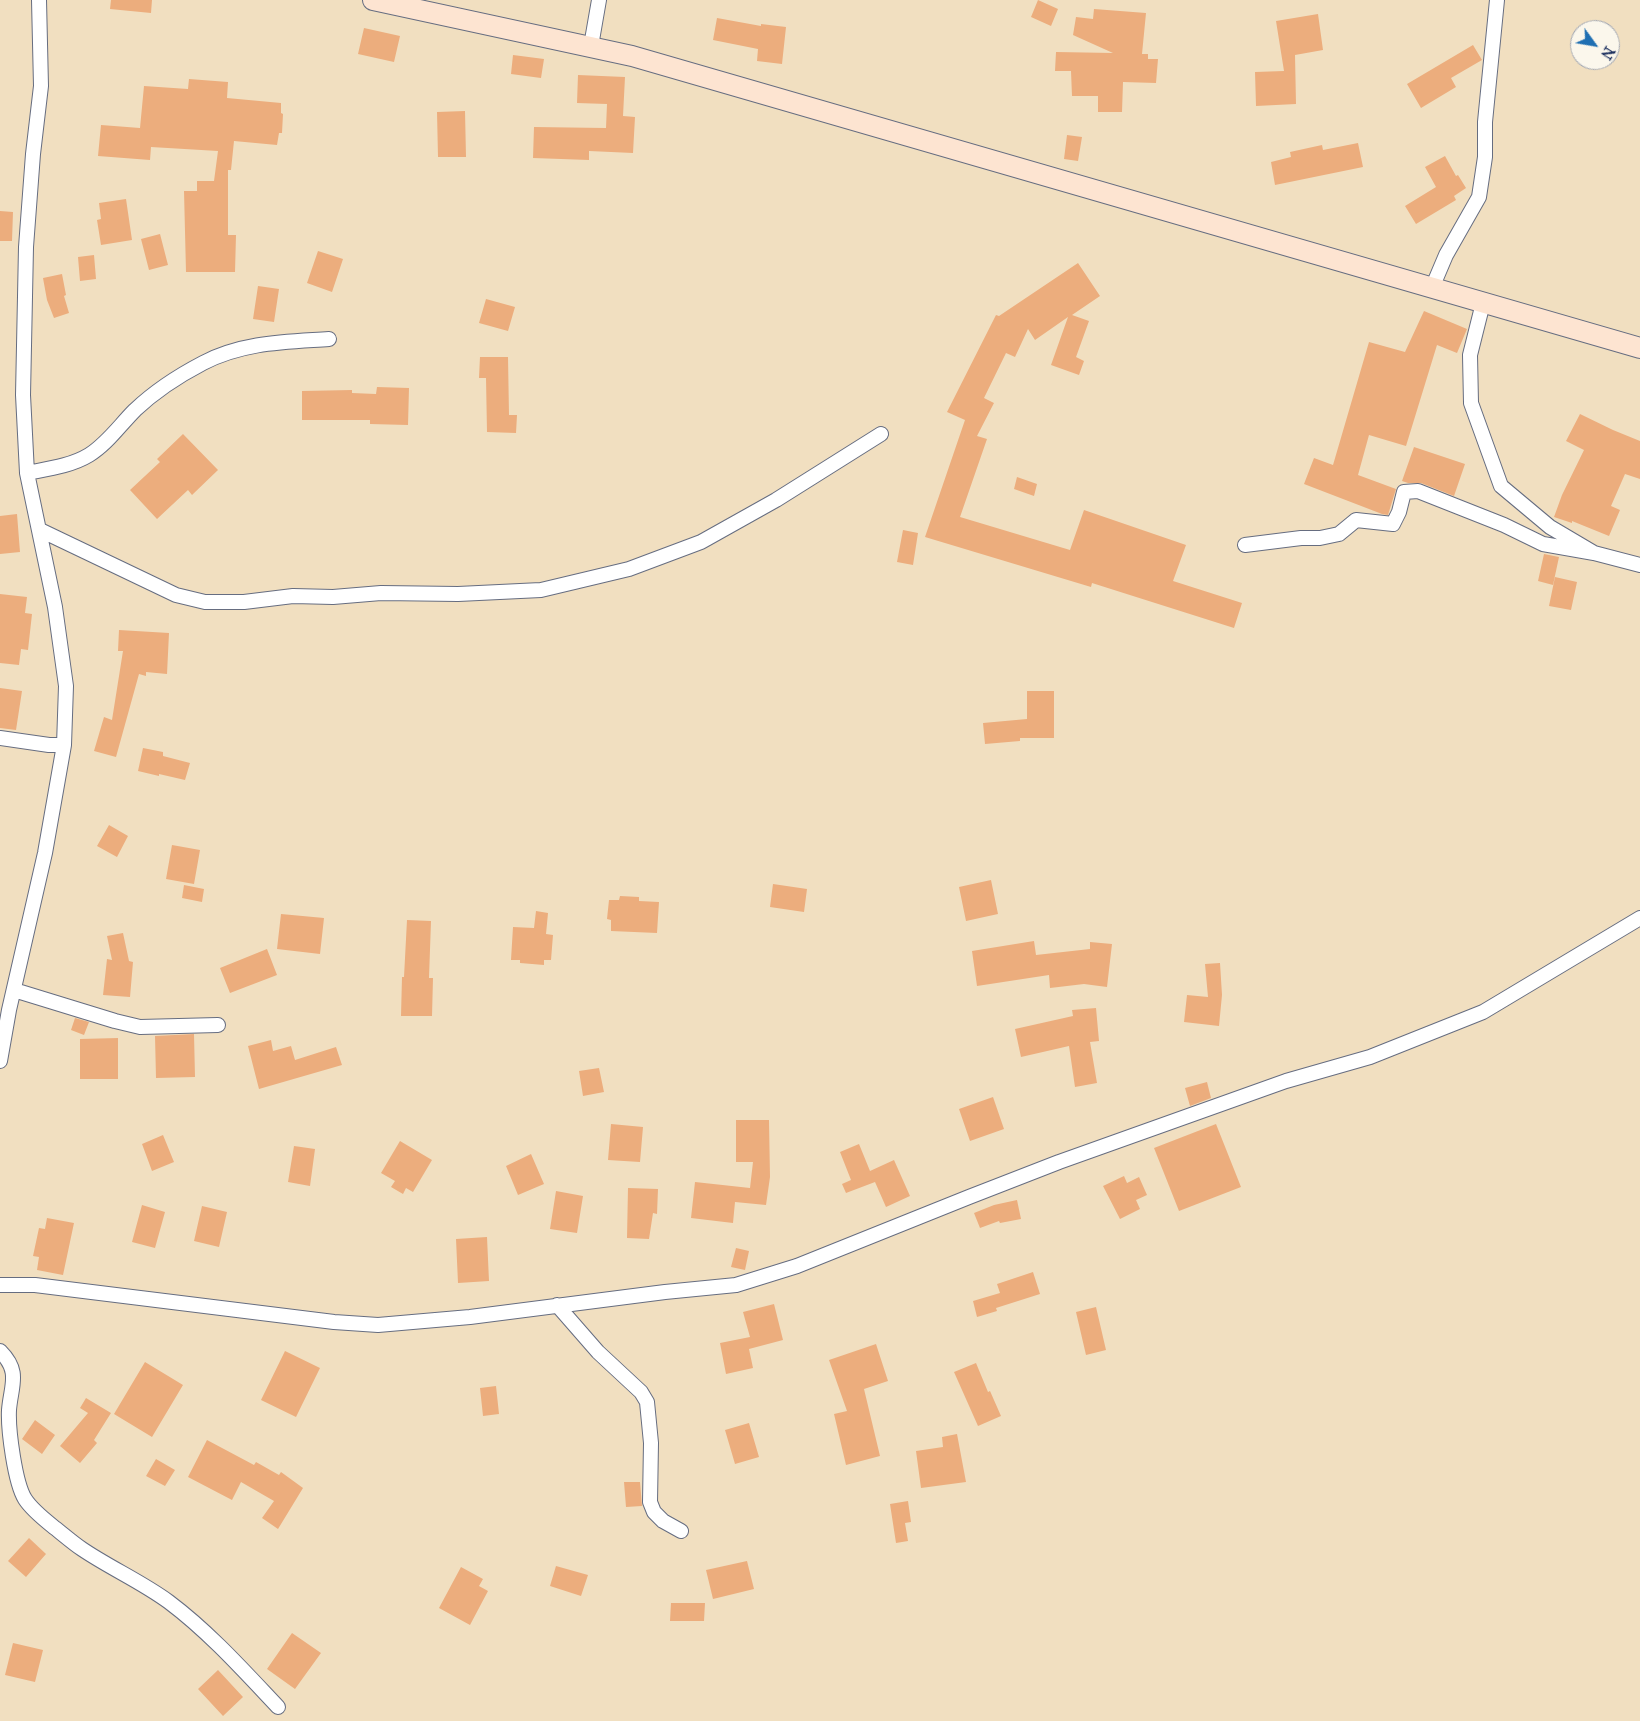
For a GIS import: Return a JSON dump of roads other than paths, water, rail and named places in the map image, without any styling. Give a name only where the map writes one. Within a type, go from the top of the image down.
[{"type":"main road","points":[[373,0],[632,56],[1640,348]]},
{"type":"street","points":[[0,1061],[4,1008],[14,990],[45,853],[64,745],[66,686],[55,607],[27,474],[23,395],[26,247],[33,154],[41,86],[39,0]]},
{"type":"street","points":[[591,46],[599,0]]},
{"type":"street","points":[[1432,288],[1446,254],[1470,214],[1481,191],[1485,157],[1485,122],[1497,0]]},
{"type":"street","points":[[1483,303],[1470,356],[1471,403],[1501,486],[1550,527],[1594,553]]},
{"type":"street","points":[[27,474],[60,466],[88,455],[107,439],[136,409],[166,386],[203,363],[228,352],[260,344],[329,339]]},
{"type":"street","points":[[40,530],[176,595],[205,602],[244,602],[293,596],[333,597],[381,593],[458,594],[542,590],[629,569],[701,542],[776,500],[881,434]]},
{"type":"street","points":[[1245,545],[1301,538],[1320,538],[1339,534],[1356,520],[1393,524],[1399,512],[1404,492],[1418,491],[1504,525],[1543,544],[1594,553],[1640,565]]},
{"type":"street","points":[[0,738],[49,745],[64,745]]},
{"type":"street","points":[[0,1285],[35,1286],[334,1322],[378,1324],[470,1317],[557,1305],[736,1285],[798,1266],[1050,1166],[1286,1081],[1370,1056],[1482,1012],[1640,918]]},
{"type":"street","points":[[14,990],[115,1022],[140,1027],[218,1025]]},
{"type":"street","points":[[557,1305],[598,1352],[641,1392],[647,1402],[651,1443],[650,1502],[654,1512],[663,1521],[681,1531]]},
{"type":"street","points":[[0,1351],[6,1357],[14,1372],[9,1410],[10,1425],[19,1485],[25,1500],[43,1518],[82,1549],[175,1607],[243,1670],[278,1707]]}]
